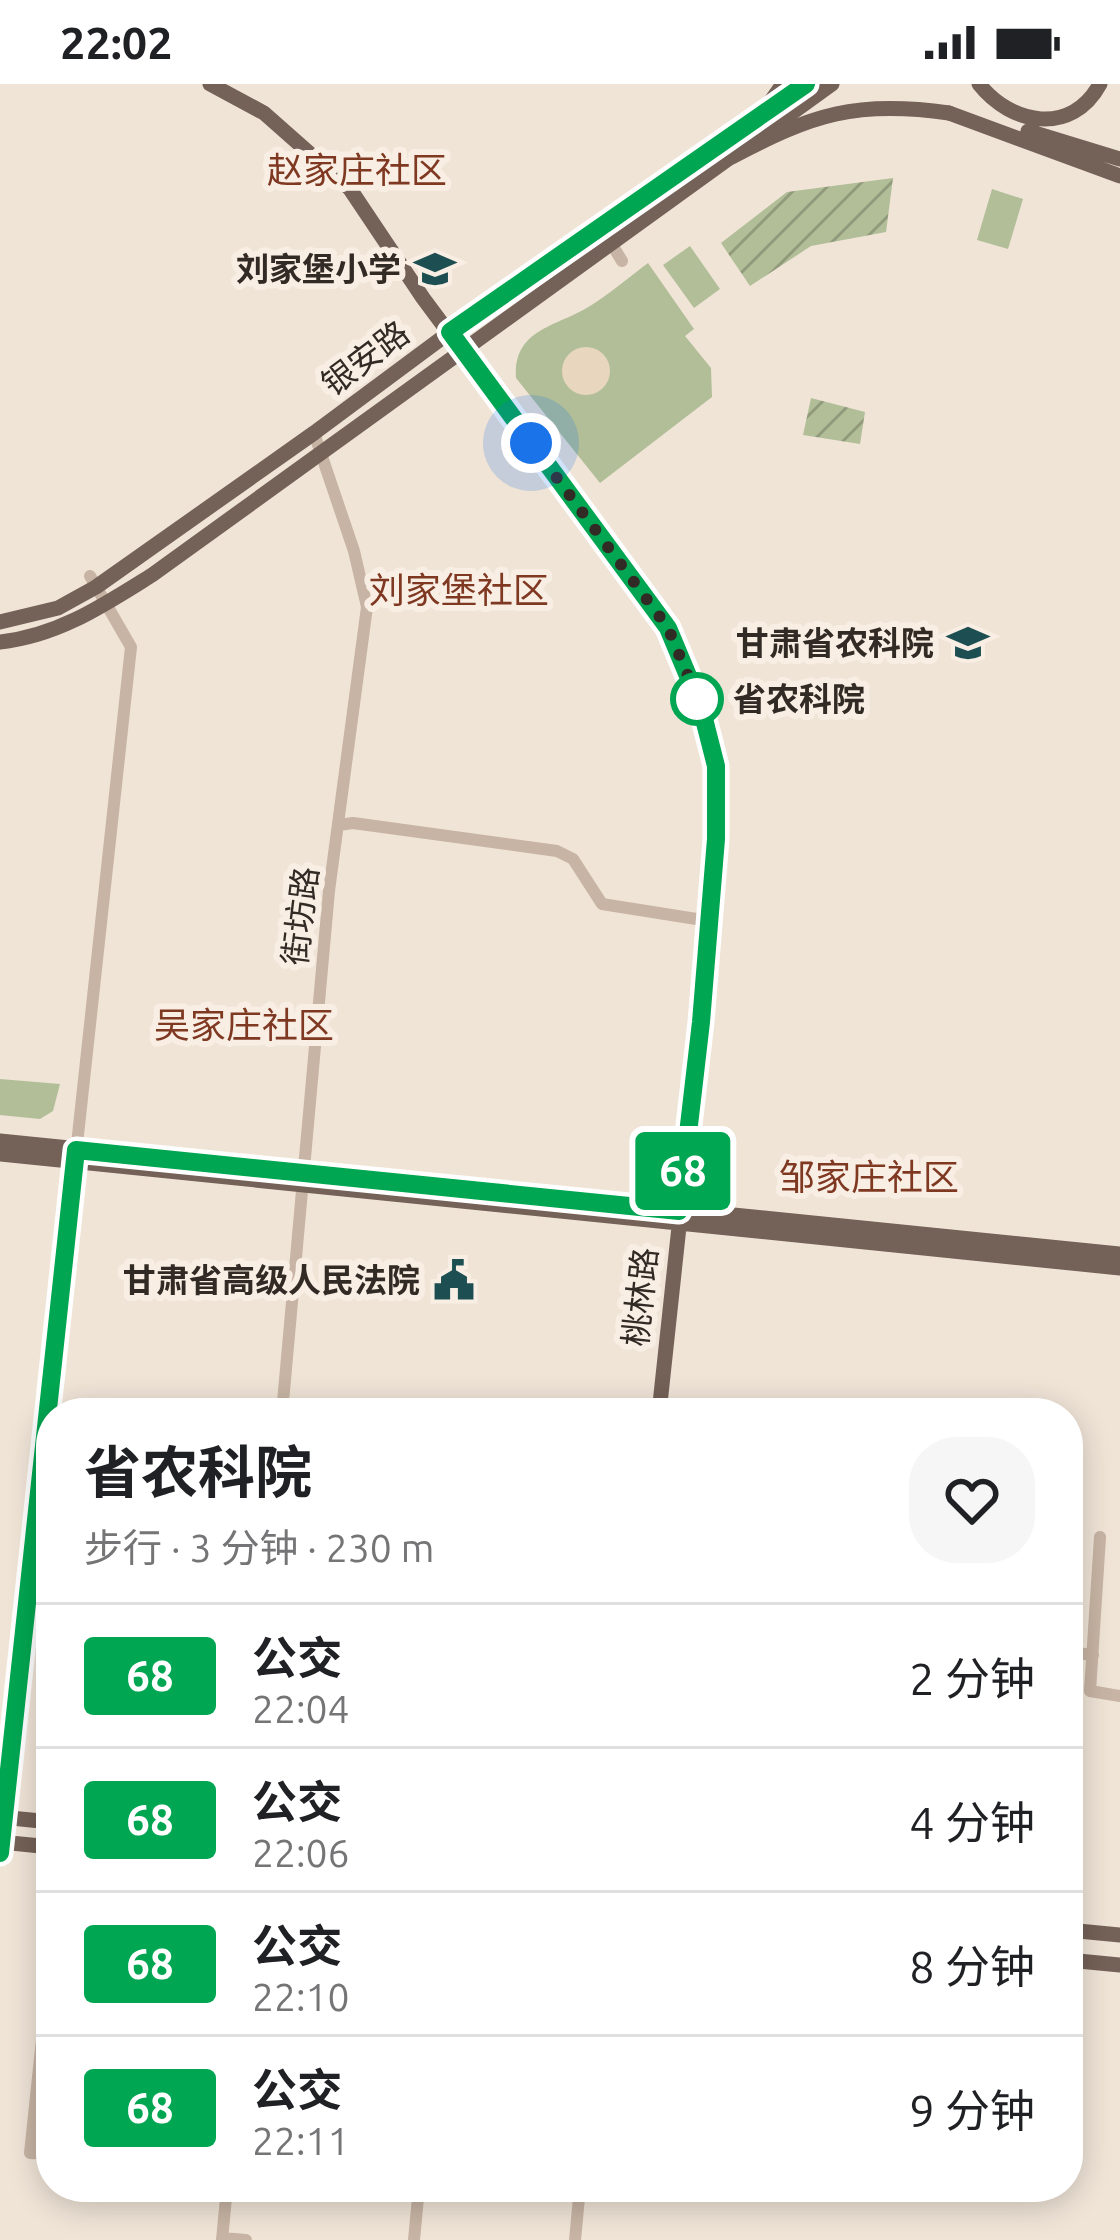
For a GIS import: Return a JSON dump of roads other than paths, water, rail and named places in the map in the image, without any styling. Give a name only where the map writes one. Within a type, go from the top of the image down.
[{"type":"main road","name":"桃林路","points":[[210,84],[264,113],[350,189],[461,349],[668,628],[701,707],[716,766],[709,921],[660,1398]]},
{"type":"main road","points":[[757,121],[783,84]]},
{"type":"main road","name":"银安路","points":[[0,622],[58,608],[314,434],[450,332],[806,84]]},
{"type":"main road","points":[[732,157],[832,84]]},
{"type":"main road","points":[[979,84],[1001,108],[1029,119],[1058,119],[1078,111],[1100,84]]},
{"type":"main road","points":[[732,157],[793,125],[829,114],[909,108],[1014,127],[1120,159]]},
{"type":"main road","points":[[949,113],[1120,176]]},
{"type":"main road","name":"银安路","points":[[0,643],[42,634],[108,604],[732,157]]},
{"type":"main road","points":[[0,1141],[75,1156]]},
{"type":"main road","points":[[0,1154],[75,1156],[303,1178],[1120,1268]]},
{"type":"main road","points":[[678,1217],[1120,1254]]},
{"type":"main road","points":[[2,1817],[36,1820]]},
{"type":"main road","points":[[1,1842],[36,1846]]},
{"type":"main road","points":[[1083,1931],[1120,1935]]},
{"type":"main road","points":[[1083,1961],[1120,1965]]},
{"type":"street","points":[[610,243],[622,261]]},
{"type":"street","name":"街坊路","points":[[283,1398],[318,994],[367,607],[354,551],[314,434]]},
{"type":"street","points":[[48,1398],[130,647],[93,581]]},
{"type":"street","points":[[339,825],[353,823],[557,851],[573,859],[602,904],[709,921]]},
{"type":"street","points":[[0,1852],[36,1511]]},
{"type":"street","points":[[1100,1537],[1090,1690],[1120,1696]]},
{"type":"street","points":[[1083,1654],[1093,1655]]},
{"type":"street","points":[[36,2096],[30,2153],[36,2154]]},
{"type":"street","points":[[226,2202],[222,2239],[246,2240]]},
{"type":"street","points":[[414,2240],[418,2202]]},
{"type":"street","points":[[575,2240],[579,2202]]},
{"type":"place","name":"刘家堡小学","points":[[435,269]]},
{"type":"place","name":"甘肃省农科院","points":[[968,643]]},
{"type":"place","name":"省农科院","points":[[697,699]]},
{"type":"place","name":"甘肃省高级人民法院","points":[[454,1280]]},
{"type":"district","name":"赵家庄社区","points":[[357,170]]},
{"type":"district","name":"刘家堡社区","points":[[459,590]]},
{"type":"district","name":"吴家庄社区","points":[[244,1025]]},
{"type":"district","name":"邹家庄社区","points":[[869,1177]]}]
